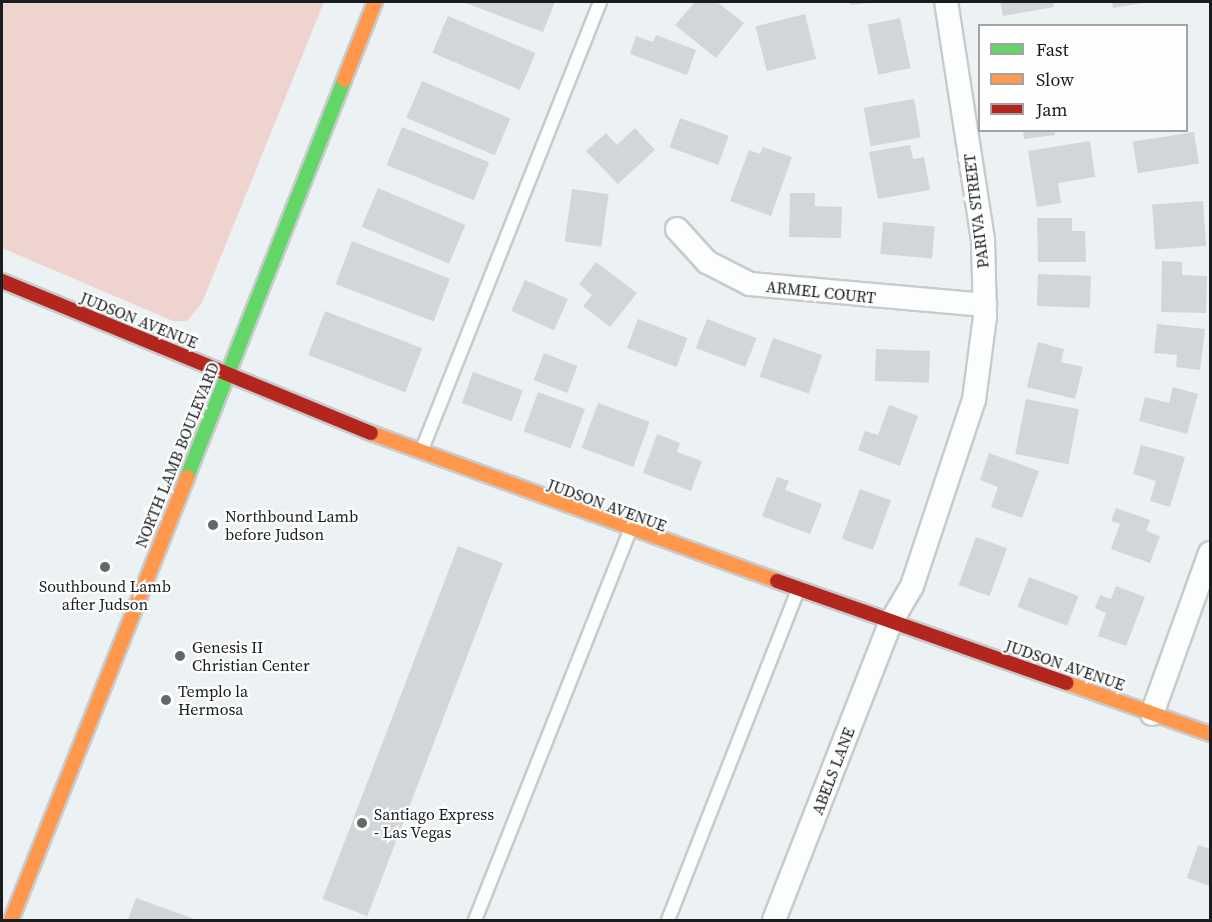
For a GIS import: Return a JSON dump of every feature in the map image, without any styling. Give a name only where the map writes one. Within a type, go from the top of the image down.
[{"type":"street","name":"NORTH LAMB BOULEVARD","points":[[11,921],[375,2]]},
{"type":"street","name":"PARIVA STREET","points":[[891,622],[912,586],[974,400],[985,305],[983,240],[946,2]]},
{"type":"street","name":"ARMEL COURT","points":[[677,229],[706,262],[750,284],[985,305]]},
{"type":"street","name":"JUDSON AVENUE","points":[[2,281],[420,453],[630,531],[1210,734]]},
{"type":"street","points":[[1152,714],[1210,553]]},
{"type":"street","name":"ABELS LANE","points":[[774,921],[891,622]]},
{"type":"lane","points":[[420,453],[600,2]]},
{"type":"lane","points":[[475,921],[630,531]]},
{"type":"lane","points":[[668,921],[798,590]]},
{"type":"shaded area","points":[[2,2],[324,2],[202,303],[187,321],[173,321],[2,248]]},
{"type":"building","points":[[463,2],[555,2],[543,32]]},
{"type":"building","points":[[695,2],[717,2],[744,23],[716,58],[675,25]]},
{"type":"building","points":[[850,2],[869,2],[869,3],[850,5]]},
{"type":"building","points":[[1000,2],[1053,2],[1054,7],[1003,16]]},
{"type":"building","points":[[1112,2],[1143,2],[1143,3],[1113,8]]},
{"type":"building","points":[[805,14],[816,59],[767,71],[756,26]]},
{"type":"building","points":[[448,16],[535,53],[520,90],[432,53]]},
{"type":"building","points":[[900,18],[911,68],[878,75],[868,25]]},
{"type":"building","points":[[656,35],[696,50],[687,75],[630,54],[636,36],[653,42]]},
{"type":"building","points":[[422,81],[510,119],[495,155],[406,118]]},
{"type":"building","points":[[914,99],[921,137],[871,146],[864,108]]},
{"type":"building","points":[[680,118],[729,136],[718,165],[669,147]]},
{"type":"building","points":[[402,127],[489,162],[474,200],[387,165]]},
{"type":"building","points":[[635,128],[655,150],[618,184],[586,151],[606,133],[617,145]]},
{"type":"building","points":[[1023,132],[1055,132],[1055,135],[1024,139]]},
{"type":"building","points":[[1194,132],[1199,164],[1138,173],[1133,142]]},
{"type":"building","points":[[1090,141],[1095,177],[1058,183],[1061,203],[1037,207],[1028,151]]},
{"type":"building","points":[[910,145],[913,159],[924,157],[930,190],[878,199],[869,152]]},
{"type":"building","points":[[763,147],[792,157],[771,216],[730,201],[749,150],[760,154]]},
{"type":"building","points":[[378,188],[465,225],[449,264],[362,227]]},
{"type":"building","points":[[572,189],[609,194],[601,247],[565,241]]},
{"type":"building","points":[[790,193],[815,193],[815,206],[842,207],[841,238],[789,237]]},
{"type":"building","points":[[1203,201],[1206,246],[1155,249],[1152,205]]},
{"type":"building","points":[[1037,218],[1072,218],[1072,231],[1085,231],[1086,262],[1038,262]]},
{"type":"building","points":[[883,222],[935,227],[932,258],[880,254]]},
{"type":"building","points":[[352,241],[450,279],[434,322],[336,284]]},
{"type":"building","points":[[1162,261],[1182,262],[1182,275],[1207,276],[1206,313],[1161,312]]},
{"type":"building","points":[[596,262],[637,293],[610,327],[583,306],[592,295],[579,284]]},
{"type":"building","points":[[1038,274],[1091,276],[1090,308],[1037,306]]},
{"type":"building","points":[[525,280],[568,299],[554,330],[511,311]]},
{"type":"building","points":[[325,311],[422,348],[405,392],[308,355]]},
{"type":"building","points":[[638,319],[687,338],[676,367],[627,348]]},
{"type":"building","points":[[707,319],[756,338],[745,367],[696,348]]},
{"type":"building","points":[[1157,324],[1205,329],[1200,370],[1176,367],[1177,355],[1154,353]]},
{"type":"building","points":[[773,338],[822,355],[809,394],[760,377]]},
{"type":"building","points":[[1038,342],[1064,349],[1061,362],[1083,367],[1075,399],[1027,387]]},
{"type":"building","points":[[876,349],[930,351],[929,383],[875,381]]},
{"type":"building","points":[[544,353],[578,366],[567,393],[534,380]]},
{"type":"building","points":[[473,372],[523,390],[512,421],[462,403]]},
{"type":"building","points":[[1173,387],[1198,394],[1187,434],[1139,421],[1145,397],[1169,403]]},
{"type":"building","points":[[538,392],[585,409],[571,449],[524,431]]},
{"type":"building","points":[[1026,399],[1079,409],[1068,464],[1015,454]]},
{"type":"building","points":[[598,403],[650,422],[633,467],[582,448]]},
{"type":"building","points":[[889,405],[918,416],[900,466],[858,450],[865,431],[878,435]]},
{"type":"building","points":[[657,434],[680,443],[677,452],[702,461],[691,491],[643,473]]},
{"type":"building","points":[[1141,445],[1185,457],[1170,507],[1150,501],[1156,481],[1133,474]]},
{"type":"building","points":[[989,453],[1039,471],[1022,518],[991,507],[998,487],[980,480]]},
{"type":"building","points":[[777,477],[789,481],[785,490],[822,504],[810,534],[762,516]]},
{"type":"building","points":[[860,489],[891,500],[873,550],[842,539]]},
{"type":"building","points":[[1116,508],[1150,520],[1146,531],[1160,536],[1150,563],[1111,549],[1120,524],[1111,521]]},
{"type":"building","points":[[976,537],[1007,548],[990,596],[959,585]]},
{"type":"building","points":[[458,546],[503,563],[367,916],[323,899]]},
{"type":"building","points":[[1029,577],[1078,596],[1067,626],[1018,607]]},
{"type":"building","points":[[1116,586],[1145,597],[1126,646],[1098,636],[1106,613],[1095,608],[1100,595],[1111,599]]},
{"type":"building","points":[[1198,845],[1210,849],[1210,886],[1187,878]]},
{"type":"building","points":[[136,898],[197,920],[128,920]]},
{"type":"traffic: fast","points":[[187,477],[344,80]]},
{"type":"traffic: slow","points":[[344,80],[375,2]]},
{"type":"traffic: slow","points":[[371,433],[777,581]]},
{"type":"traffic: slow","points":[[11,920],[187,477]]},
{"type":"traffic: slow","points":[[1067,683],[1210,734]]},
{"type":"traffic: jam","points":[[2,281],[371,433]]},
{"type":"traffic: jam","points":[[777,581],[1067,683]]},
{"type":"place","name":"Northbound Lamb before Judson","points":[[213,525]]},
{"type":"place","name":"Southbound Lamb after Judson","points":[[105,567]]},
{"type":"place","name":"Genesis II Christian Center","points":[[180,656]]},
{"type":"place","name":"Templo la Hermosa","points":[[166,700]]},
{"type":"place","name":"Santiago Express - Las Vegas","points":[[362,823]]}]
